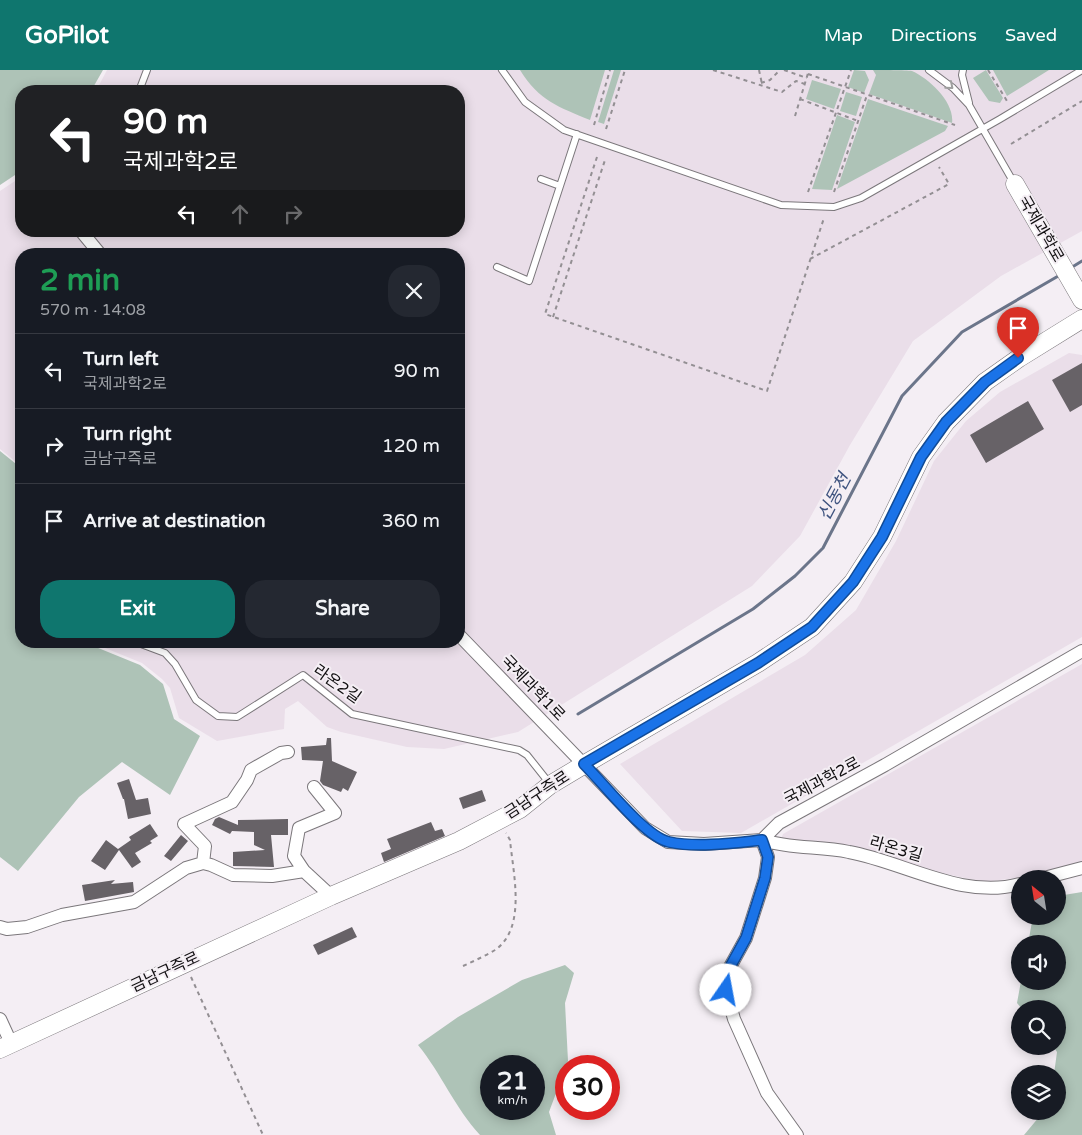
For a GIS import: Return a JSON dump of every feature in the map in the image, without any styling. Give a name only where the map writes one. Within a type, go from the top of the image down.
[{"type":"main road","name":"국제과학로","points":[[1015,184],[1082,300]]},
{"type":"main road","name":"금남구즉로","points":[[6,1046],[331,896],[458,841],[520,809],[550,785],[743,672],[812,627],[853,582],[882,537],[921,457],[946,422],[985,382],[1018,358],[1082,319]]},
{"type":"street","points":[[86,237],[95,248]]},
{"type":"street","name":"국제과학1로","points":[[465,641],[584,764]]},
{"type":"street","name":"국제과학2로","points":[[762,840],[779,823],[885,766],[1082,651]]},
{"type":"street","points":[[203,863],[205,846],[184,824],[232,802],[247,780],[251,770],[281,753],[288,752]]},
{"type":"street","points":[[584,764],[645,828],[668,842],[704,844],[762,840],[768,857],[765,878],[746,938],[730,967],[726,990],[734,1020],[766,1092],[797,1135]]},
{"type":"street","points":[[314,787],[335,813],[300,828],[294,856],[304,871],[331,896]]},
{"type":"street","name":"라온3길","points":[[762,840],[779,846],[849,852],[961,885],[1002,889],[1011,886]]},
{"type":"street","points":[[0,927],[7,929],[27,928],[62,916],[134,902],[186,868],[203,863],[233,875],[272,876],[304,871]]},
{"type":"street","points":[[1066,872],[1082,868]]},
{"type":"street","points":[[0,1019],[6,1046]]},
{"type":"lane","points":[[141,85],[147,70]]},
{"type":"lane","points":[[502,70],[525,102],[564,130],[781,205],[834,206],[861,198],[1082,70]]},
{"type":"lane","points":[[929,70],[952,88],[969,105]]},
{"type":"lane","points":[[963,70],[962,75],[969,105],[1015,184]]},
{"type":"lane","points":[[497,268],[528,281],[577,134]]},
{"type":"lane","points":[[541,179],[560,186]]},
{"type":"lane","name":"라온2길","points":[[153,648],[165,652],[175,664],[196,700],[218,716],[237,717],[303,675],[352,714],[519,750],[527,755],[550,785]]},
{"type":"path","points":[[594,125],[610,70]]},
{"type":"path","points":[[606,129],[625,70]]},
{"type":"path","points":[[712,70],[782,92],[796,81],[805,84]]},
{"type":"path","points":[[759,70],[762,86]]},
{"type":"path","points":[[761,83],[770,80],[780,70]]},
{"type":"path","points":[[784,70],[807,78]]},
{"type":"path","points":[[795,116],[810,70]]},
{"type":"path","points":[[808,192],[851,70]]},
{"type":"path","points":[[988,70],[1007,101]]},
{"type":"path","points":[[808,74],[955,126]]},
{"type":"path","points":[[834,192],[867,95]]},
{"type":"path","points":[[800,99],[858,121]]},
{"type":"path","points":[[1011,144],[1082,101]]},
{"type":"path","points":[[597,157],[545,314],[767,391],[824,218]]},
{"type":"path","points":[[553,317],[605,160]]},
{"type":"path","points":[[810,259],[949,184],[939,167]]},
{"type":"path","points":[[463,966],[496,949],[511,931],[516,905],[510,840],[500,819]]},
{"type":"path","points":[[184,963],[262,1135]]},
{"type":"shaded area","points":[[107,70],[1082,70],[1082,231],[1001,276],[913,341],[850,445],[800,536],[752,586],[518,732],[444,749],[407,747],[327,727],[298,701],[285,709],[284,729],[217,741],[179,718],[170,688],[162,679],[142,663],[105,648],[465,648],[465,248],[15,248],[15,461],[0,449],[0,191],[15,181],[15,237],[465,237],[465,85],[99,85]]},
{"type":"shaded area","points":[[1069,353],[1082,355],[1082,637],[741,833],[682,831],[620,764],[805,655],[856,610],[896,541],[934,461],[966,421],[1000,392]]},
{"type":"shaded area","points":[[1082,664],[1082,870],[1066,872],[1066,870],[1011,870],[1011,879],[984,882],[781,839],[783,834]]},
{"type":"green space","points":[[0,70],[103,70],[94,85],[15,85],[15,175],[0,185]]},
{"type":"green space","points":[[520,70],[605,70],[590,120],[550,102],[527,81]]},
{"type":"green space","points":[[614,70],[621,70],[604,124],[598,122]]},
{"type":"green space","points":[[854,70],[865,71],[869,80],[864,93],[848,87]]},
{"type":"green space","points":[[873,70],[912,71],[919,75],[940,92],[950,108],[952,123],[869,94],[876,75]]},
{"type":"green space","points":[[986,70],[1003,98],[1000,103],[989,101],[973,78]]},
{"type":"green space","points":[[993,70],[1049,70],[1007,96]]},
{"type":"green space","points":[[812,80],[841,89],[834,109],[806,99]]},
{"type":"green space","points":[[846,92],[862,97],[856,116],[840,111]]},
{"type":"green space","points":[[868,99],[948,126],[945,131],[837,189]]},
{"type":"green space","points":[[837,115],[855,122],[832,190],[812,189]]},
{"type":"green space","points":[[0,451],[15,463],[15,648],[98,648],[140,665],[163,684],[174,719],[200,736],[170,795],[122,762],[79,797],[18,871],[0,857]]},
{"type":"green space","points":[[1082,892],[1082,1135],[1024,1135],[1036,1120],[1066,1120],[1066,1065],[1055,1065],[1057,1055],[1066,1055],[1066,1000],[1018,1000],[1019,990],[1066,990],[1066,935],[1030,935],[1031,925],[1066,925],[1066,895]]},
{"type":"green space","points":[[565,965],[574,973],[565,1003],[568,1055],[555,1055],[555,1096],[549,1112],[556,1135],[480,1135],[471,1125],[418,1045],[458,1017],[522,980]]},
{"type":"building","points":[[1082,363],[1082,405],[1070,412],[1052,380]]},
{"type":"building","points":[[1028,401],[1044,429],[986,463],[970,435]]},
{"type":"building","points":[[327,738],[331,738],[332,761],[357,772],[348,791],[343,788],[341,792],[323,785],[320,781],[323,761],[302,760],[301,747],[326,745]]},
{"type":"building","points":[[129,779],[136,800],[148,798],[151,814],[128,819],[124,799],[117,783]]},
{"type":"building","points":[[482,790],[486,801],[463,809],[459,798]]},
{"type":"building","points":[[219,817],[238,825],[238,820],[288,819],[288,835],[271,835],[274,867],[233,866],[233,852],[265,850],[254,845],[254,832],[232,831],[230,834],[212,825],[215,819]]},
{"type":"building","points":[[431,822],[435,831],[442,829],[445,836],[384,862],[381,853],[391,849],[387,839]]},
{"type":"building","points":[[150,824],[158,836],[150,841],[152,843],[135,853],[141,862],[132,868],[119,850],[105,870],[91,861],[106,840],[118,849],[131,840],[129,837]]},
{"type":"building","points":[[181,835],[188,841],[171,861],[164,856]]},
{"type":"building","points":[[115,880],[111,884],[133,882],[134,892],[85,901],[82,885]]},
{"type":"building","points":[[352,927],[357,937],[318,955],[313,945]]},
{"type":"waterway","name":"신동천","points":[[1069,269],[1082,261]]},
{"type":"waterway","name":"신동천","points":[[578,714],[753,609],[795,576],[823,548],[902,396],[962,332],[1060,275]]},
{"type":"route","points":[[726,990],[730,967],[746,938],[765,878],[768,857],[762,840],[704,844],[668,842],[645,828],[584,764],[707,694],[812,627],[853,582],[882,537],[921,457],[946,422],[985,382],[1018,358]]}]
